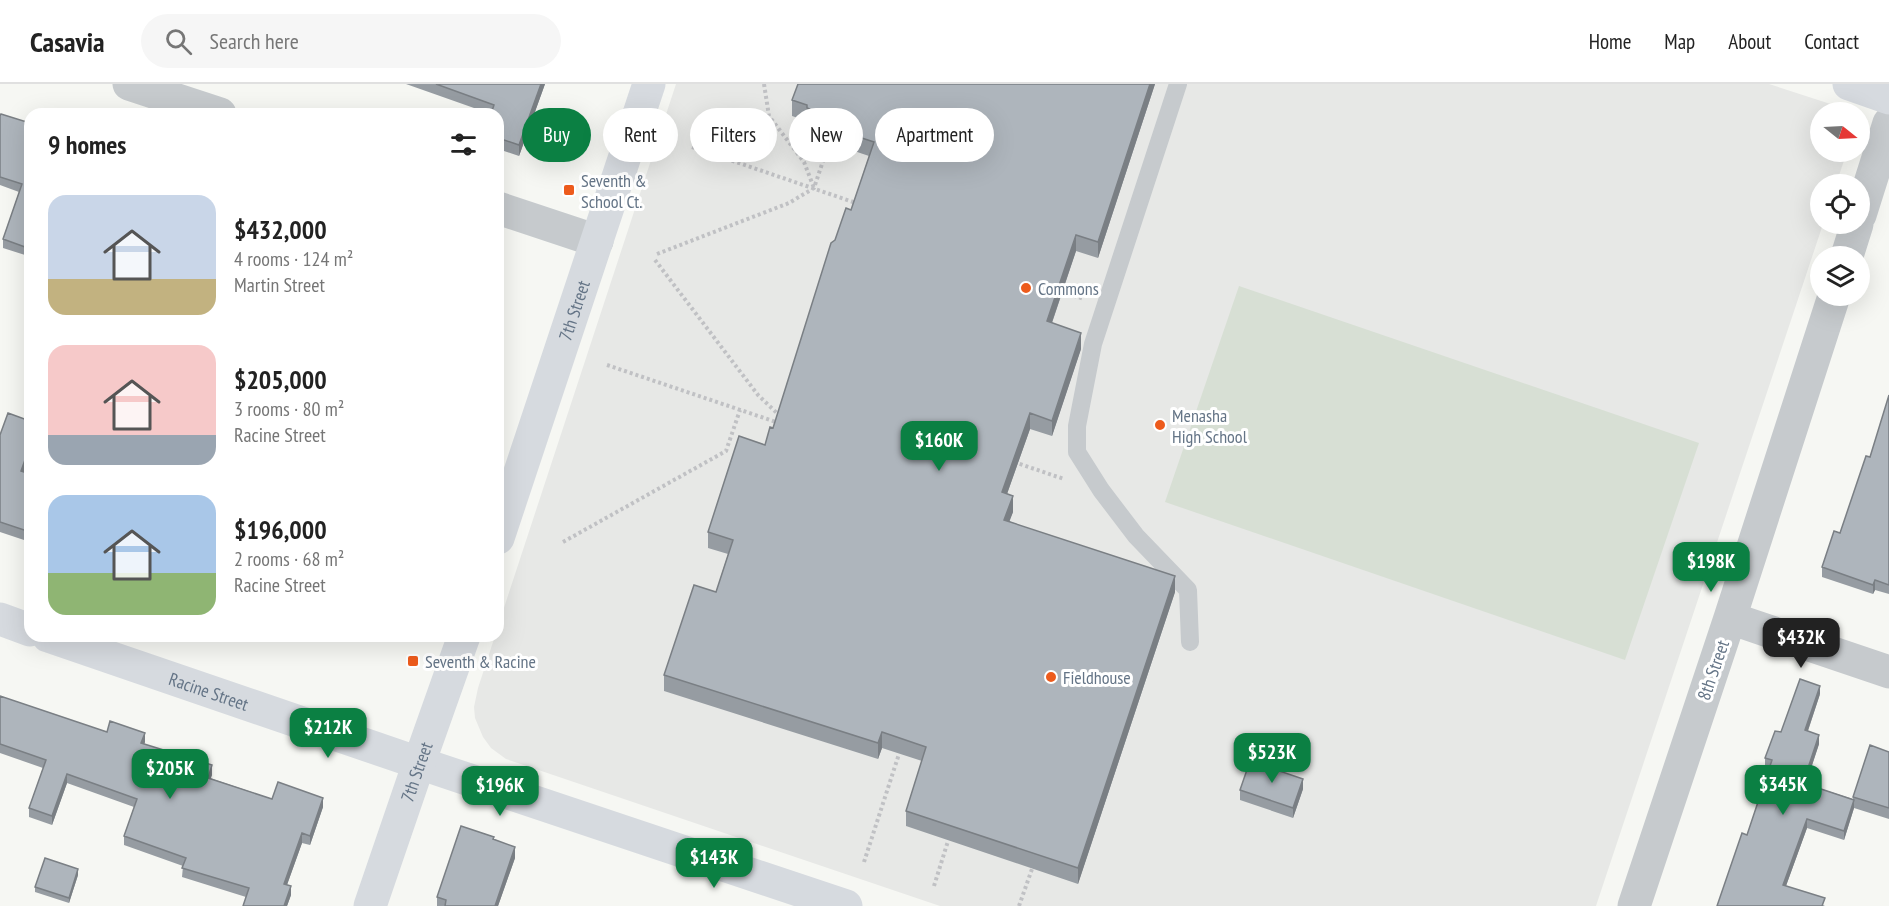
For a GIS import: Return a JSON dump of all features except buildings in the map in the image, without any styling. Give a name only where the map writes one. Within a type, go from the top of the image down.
[{"type":"main road","name":"7th Street","points":[[504,520],[649,84]]},
{"type":"main road","points":[[1849,84],[1889,98]]},
{"type":"main road","points":[[0,619],[24,628]]},
{"type":"main road","name":"Racine Street","points":[[65,642],[846,906]]},
{"type":"main road","name":"7th Street","points":[[370,906],[418,763],[463,642]]},
{"type":"street","points":[[129,84],[202,108]]},
{"type":"street","points":[[1870,183],[1889,123]]},
{"type":"street","points":[[504,210],[597,242]]},
{"type":"street","name":"8th Street","points":[[1634,906],[1831,306]]},
{"type":"street","points":[[1730,618],[1889,672]]},
{"type":"lane","points":[[1178,84],[1093,344],[1082,391],[1077,426],[1077,452],[1101,490],[1136,536],[1188,590],[1190,642]]},
{"type":"path","points":[[764,84],[769,116],[804,162],[814,188]]},
{"type":"path","points":[[737,162],[868,207]]},
{"type":"path","points":[[657,254],[789,203],[814,188],[823,162]]},
{"type":"path","points":[[607,364],[740,410],[782,421],[758,394],[656,260]]},
{"type":"path","points":[[562,542],[726,451],[740,410]]},
{"type":"path","points":[[1005,459],[1039,470]]},
{"type":"path","points":[[864,862],[899,754]]},
{"type":"path","points":[[934,885],[948,841]]},
{"type":"path","points":[[1019,906],[1032,869]]},
{"type":"shaded area","name":"Menasha High School","points":[[676,84],[1769,84],[1824,102],[1810,102],[1810,162],[1844,162],[1839,174],[1810,174],[1810,234],[1820,234],[1816,246],[1810,246],[1810,263],[1596,906],[940,906],[506,759],[491,748],[483,737],[475,718],[474,707],[493,642],[504,642],[504,608],[650,162],[678,162],[678,108],[668,108]]},
{"type":"shaded area","points":[[1239,286],[1699,443],[1625,660],[1165,502]]},
{"type":"place","name":"Seventh & School Ct.","points":[[569,190]]},
{"type":"place","name":"Commons","points":[[1026,288]]},
{"type":"place","name":"Menasha High School","points":[[1160,425]]},
{"type":"place","name":"Seventh & Racine","points":[[413,661]]},
{"type":"place","name":"Fieldhouse","points":[[1051,677]]}]
